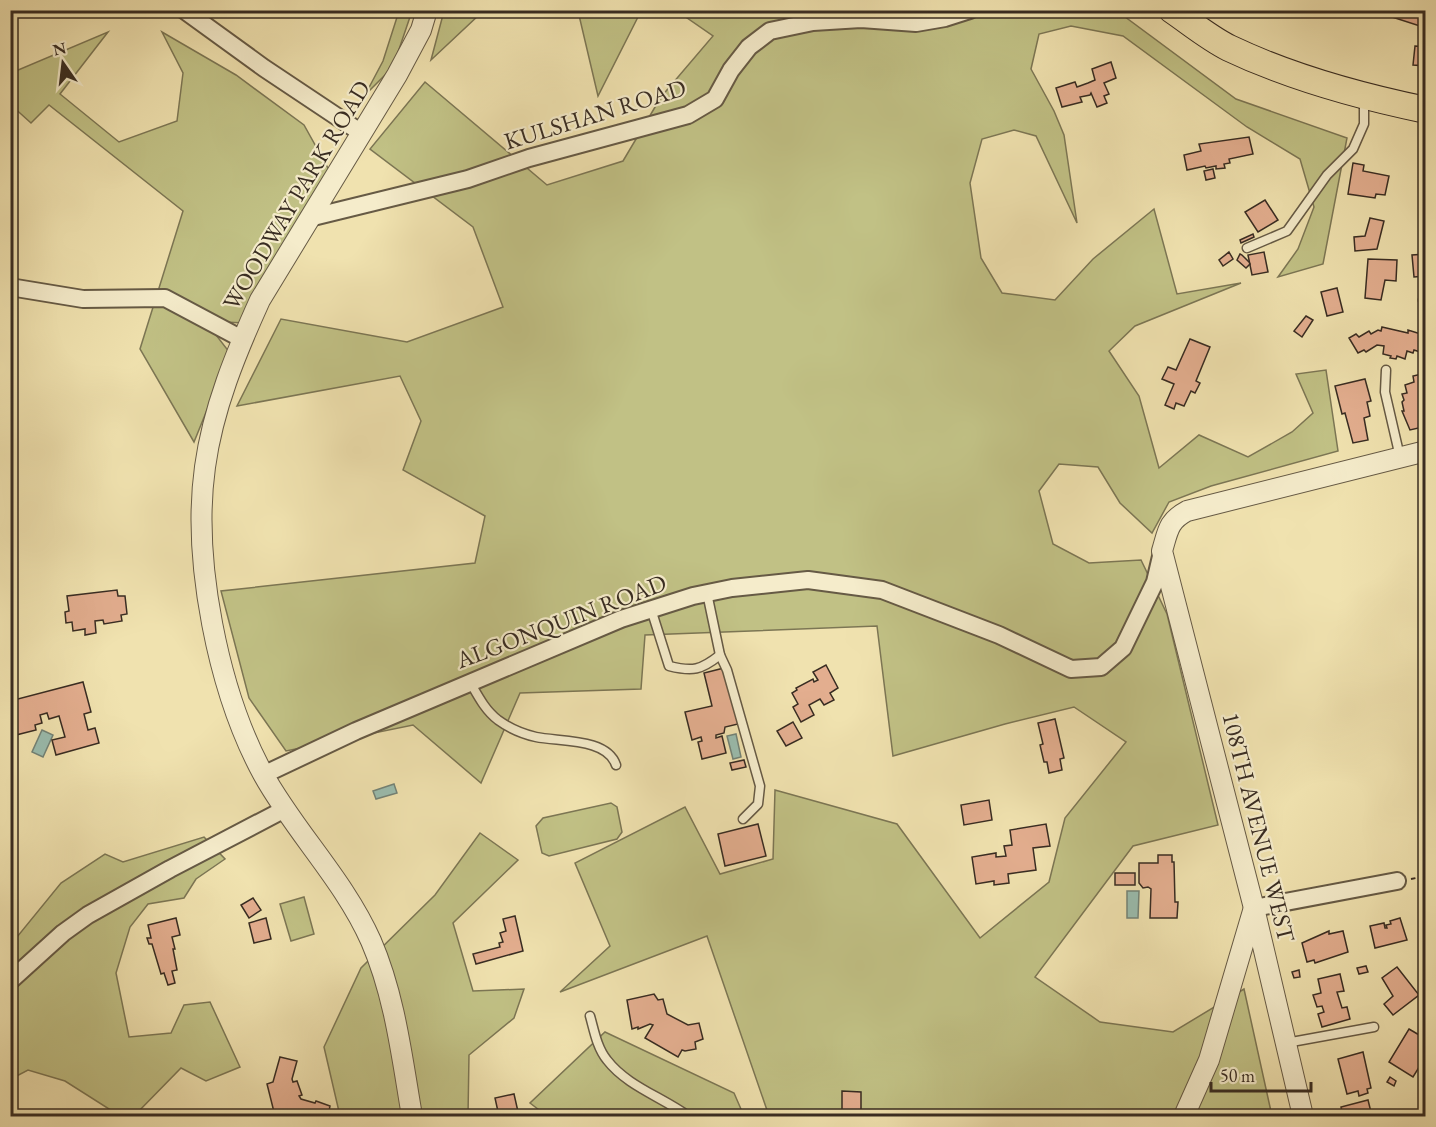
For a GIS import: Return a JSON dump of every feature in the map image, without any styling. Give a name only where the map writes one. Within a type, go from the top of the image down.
[{"type":"main road","points":[[1172,10],[1227,47],[1282,70],[1364,97],[1425,110]]},
{"type":"main road","points":[[1204,10],[1282,70]]},
{"type":"street","points":[[184,10],[264,68],[360,132]]},
{"type":"street","name":"WOODWAY PARK ROAD","points":[[412,1116],[384,975],[371,941],[344,893],[263,775],[236,711],[212,627],[201,504],[205,465],[221,398],[242,339],[260,300],[402,66],[421,30],[427,10]]},
{"type":"street","name":"KULSHAN ROAD","points":[[309,218],[468,179],[529,158],[688,114],[715,99],[737,62],[749,47],[770,31],[824,21],[861,19],[916,23],[945,18],[970,10]]},
{"type":"street","points":[[10,287],[83,300],[165,298],[242,339]]},
{"type":"street","points":[[1162,551],[1169,526],[1177,516],[1187,511],[1425,451]]},
{"type":"street","name":"ALGONQUIN ROAD","points":[[263,775],[356,731],[621,619],[707,593],[732,588],[808,580],[882,590],[999,635],[1071,669],[1101,667],[1123,648],[1155,582],[1162,551]]},
{"type":"street","name":"108TH AVENUE WEST","points":[[1162,551],[1254,908],[1303,1116]]},
{"type":"street","points":[[10,981],[63,933],[88,915],[285,809]]},
{"type":"street","points":[[1184,1116],[1209,1060],[1254,908],[1397,881]]},
{"type":"street","points":[[1242,950],[1265,958]]},
{"type":"lane","points":[[1247,249],[1287,231],[1327,175],[1353,149],[1364,124],[1364,97]]},
{"type":"lane","points":[[1423,300],[1425,310]]},
{"type":"lane","points":[[1386,370],[1385,392],[1400,457]]},
{"type":"lane","points":[[707,593],[720,655],[727,670],[760,786],[758,804],[743,819]]},
{"type":"lane","points":[[651,609],[669,666],[686,671],[705,667],[720,655]]},
{"type":"lane","points":[[470,682],[485,708],[498,720],[535,737],[581,742],[594,746],[608,752],[616,765]]},
{"type":"lane","points":[[590,1016],[605,1059],[618,1073],[688,1116]]},
{"type":"lane","points":[[1286,1043],[1374,1027]]},
{"type":"green space","points":[[444,10],[497,11],[479,15],[431,60]]},
{"type":"green space","points":[[399,11],[412,11],[393,67],[365,95],[383,61]]},
{"type":"green space","points":[[578,11],[641,11],[598,96]]},
{"type":"green space","points":[[677,11],[1117,11],[1236,99],[1347,138],[1323,264],[1278,277],[1298,249],[1314,207],[1300,159],[1247,127],[1123,36],[1071,26],[1039,34],[1031,69],[1064,135],[1077,223],[1036,136],[1014,130],[982,139],[970,183],[981,258],[1002,293],[1055,300],[1093,259],[1154,209],[1177,294],[1241,283],[1135,326],[1109,351],[1139,396],[1159,468],[1199,435],[1248,457],[1292,432],[1313,413],[1296,374],[1326,370],[1338,451],[1211,486],[1169,502],[1152,533],[1120,503],[1098,467],[1059,464],[1039,491],[1053,544],[1089,563],[1141,560],[1167,614],[1218,825],[1133,846],[1035,977],[1100,1022],[1173,1032],[1244,989],[1272,1116],[769,1116],[707,936],[560,992],[610,946],[575,863],[685,807],[720,874],[773,859],[775,790],[897,824],[980,938],[1049,882],[1065,818],[1126,742],[1074,707],[893,756],[877,626],[645,635],[641,689],[520,693],[481,783],[413,725],[286,751],[249,698],[221,591],[475,563],[485,516],[403,470],[421,421],[400,376],[237,406],[281,319],[407,342],[503,307],[473,227],[370,149],[425,82],[547,185],[623,161],[661,97],[713,36]]},
{"type":"green space","points":[[108,32],[60,94],[119,142],[177,121],[183,73],[162,32],[236,75],[304,125],[329,170],[244,323],[225,322],[216,335],[230,353],[194,442],[140,349],[183,211],[49,105],[31,123],[11,105],[11,73]]},
{"type":"green space","points":[[611,803],[617,807],[622,832],[617,839],[549,856],[542,853],[536,826],[543,818]]},
{"type":"green space","points":[[480,833],[518,860],[453,923],[473,991],[524,989],[514,1018],[469,1055],[468,1116],[340,1116],[324,1047],[361,968],[435,895]]},
{"type":"green space","points":[[204,837],[225,859],[196,879],[184,898],[148,904],[130,927],[116,973],[129,1037],[171,1033],[184,1005],[210,1002],[240,1067],[206,1081],[181,1068],[134,1116],[120,1116],[65,1081],[28,1070],[11,1079],[11,940],[13,942],[61,883],[105,854],[123,862]]},
{"type":"green space","points":[[304,897],[314,934],[291,941],[280,904]]},
{"type":"green space","points":[[605,1032],[734,1093],[744,1116],[547,1116],[530,1103]]},
{"type":"shaded area","points":[[42,730],[53,735],[43,757],[32,752]]},
{"type":"shaded area","points":[[736,734],[741,757],[733,759],[727,736]]},
{"type":"shaded area","points":[[394,784],[397,793],[376,799],[373,791]]},
{"type":"shaded area","points":[[1127,891],[1139,891],[1138,918],[1127,918]]},
{"type":"building","points":[[1391,10],[1426,10],[1426,28],[1389,16]]},
{"type":"building","points":[[1415,46],[1426,47],[1426,66],[1413,65]]},
{"type":"building","points":[[1111,62],[1116,78],[1104,83],[1109,94],[1104,96],[1107,103],[1097,107],[1091,93],[1080,97],[1082,102],[1062,107],[1056,88],[1075,82],[1077,87],[1095,80],[1092,69]]},
{"type":"building","points":[[1249,137],[1253,154],[1229,159],[1230,163],[1224,164],[1225,168],[1216,169],[1216,166],[1206,168],[1205,166],[1187,170],[1184,155],[1201,151],[1199,144]]},
{"type":"building","points":[[1353,163],[1364,165],[1363,171],[1389,176],[1385,195],[1376,194],[1375,198],[1348,194]]},
{"type":"building","points":[[1423,165],[1426,165],[1426,185],[1420,184]]},
{"type":"building","points":[[1213,169],[1215,178],[1206,180],[1204,171]]},
{"type":"building","points":[[1265,200],[1278,220],[1258,232],[1245,212]]},
{"type":"building","points":[[1370,218],[1384,221],[1377,249],[1355,251],[1354,237],[1365,236]]},
{"type":"building","points":[[1253,234],[1254,237],[1241,243],[1240,240]]},
{"type":"building","points":[[1229,252],[1233,259],[1223,266],[1219,260]]},
{"type":"building","points":[[1264,252],[1268,272],[1252,275],[1248,255]]},
{"type":"building","points":[[1240,254],[1250,264],[1246,268],[1237,260]]},
{"type":"building","points":[[1426,254],[1426,276],[1414,277],[1412,255]]},
{"type":"building","points":[[1368,259],[1397,260],[1396,281],[1385,280],[1381,300],[1365,298]]},
{"type":"building","points":[[1337,288],[1343,312],[1327,316],[1321,292]]},
{"type":"building","points":[[1306,316],[1313,320],[1302,337],[1294,331]]},
{"type":"building","points":[[1382,327],[1408,333],[1408,330],[1424,335],[1420,352],[1407,351],[1405,359],[1397,356],[1396,359],[1383,354],[1384,346],[1377,345],[1366,352],[1364,350],[1358,353],[1349,338],[1356,334],[1359,337],[1369,331],[1371,334],[1378,330],[1381,331]]},
{"type":"building","points":[[1190,339],[1210,347],[1196,381],[1200,383],[1195,393],[1191,391],[1184,406],[1176,403],[1174,409],[1165,405],[1174,384],[1162,379],[1168,367],[1176,370]]},
{"type":"building","points":[[1426,373],[1426,422],[1422,423],[1423,427],[1410,430],[1402,411],[1404,411],[1402,402],[1404,400],[1402,394],[1407,393],[1405,385],[1414,382],[1413,376]]},
{"type":"building","points":[[1365,379],[1371,401],[1367,402],[1370,416],[1364,418],[1368,440],[1353,443],[1335,386]]},
{"type":"building","points":[[117,590],[118,596],[125,596],[127,614],[121,615],[122,621],[104,624],[103,620],[95,621],[96,633],[85,635],[85,629],[73,631],[72,622],[66,623],[65,612],[69,611],[67,596]]},
{"type":"building","points":[[10,604],[13,604],[17,633],[10,634]]},
{"type":"building","points":[[826,665],[838,688],[830,693],[834,700],[824,705],[820,699],[809,705],[814,715],[801,722],[793,707],[798,704],[792,693],[797,690],[796,688],[813,679],[814,682],[818,680],[813,672]]},
{"type":"building","points":[[724,668],[738,724],[725,727],[724,733],[716,735],[716,738],[722,736],[726,753],[702,759],[698,742],[702,741],[701,737],[692,740],[685,712],[712,706],[704,673]]},
{"type":"building","points":[[83,682],[91,712],[84,714],[88,730],[95,728],[99,743],[56,755],[52,740],[65,737],[59,716],[49,719],[47,713],[40,715],[42,723],[35,725],[36,730],[16,735],[10,713],[10,701]]},
{"type":"building","points":[[1055,719],[1064,758],[1060,759],[1062,770],[1049,773],[1040,745],[1043,744],[1038,723]]},
{"type":"building","points":[[793,722],[802,738],[786,746],[777,731]]},
{"type":"building","points":[[744,760],[746,767],[732,770],[730,763]]},
{"type":"building","points":[[989,800],[992,820],[964,825],[961,805]]},
{"type":"building","points":[[758,824],[766,856],[725,866],[718,834]]},
{"type":"building","points":[[1046,824],[1050,846],[1033,848],[1036,870],[1008,874],[1009,883],[994,885],[994,881],[976,884],[972,857],[996,853],[996,857],[1006,856],[1004,846],[1012,845],[1010,830]]},
{"type":"building","points":[[1158,855],[1172,855],[1175,902],[1178,902],[1177,918],[1150,918],[1151,889],[1143,888],[1139,883],[1139,863],[1158,863]]},
{"type":"building","points":[[1115,873],[1135,873],[1135,885],[1115,885]]},
{"type":"building","points":[[253,898],[261,910],[249,918],[241,905]]},
{"type":"building","points":[[515,916],[523,951],[476,964],[473,954],[500,947],[499,943],[503,942],[500,933],[506,931],[503,919]]},
{"type":"building","points":[[176,918],[180,935],[172,937],[177,970],[172,971],[175,983],[168,985],[164,973],[161,974],[152,944],[149,944],[147,938],[151,938],[148,925]]},
{"type":"building","points":[[266,918],[271,939],[254,943],[249,923]]},
{"type":"building","points":[[1400,918],[1407,940],[1375,948],[1370,926],[1384,923],[1387,928],[1386,925],[1391,924],[1390,921]]},
{"type":"building","points":[[1329,931],[1329,934],[1343,931],[1348,952],[1315,963],[1314,960],[1307,962],[1302,943]]},
{"type":"building","points":[[1366,966],[1368,972],[1359,974],[1357,968]]},
{"type":"building","points":[[1397,967],[1419,995],[1393,1015],[1384,1004],[1393,996],[1382,978]]},
{"type":"building","points":[[1299,970],[1300,977],[1294,978],[1292,972]]},
{"type":"building","points":[[1340,974],[1344,991],[1337,992],[1342,1008],[1347,1007],[1350,1019],[1322,1027],[1318,1014],[1324,1012],[1322,1006],[1317,1007],[1313,995],[1321,993],[1318,979]]},
{"type":"building","points":[[654,994],[658,1000],[663,999],[667,1014],[688,1025],[699,1023],[703,1039],[695,1042],[696,1049],[682,1050],[678,1057],[645,1038],[653,1025],[632,1029],[627,1000]]},
{"type":"building","points":[[1409,1029],[1426,1039],[1426,1056],[1413,1077],[1389,1062]]},
{"type":"building","points":[[1363,1052],[1371,1088],[1367,1089],[1368,1093],[1359,1096],[1358,1091],[1347,1094],[1338,1059]]},
{"type":"building","points":[[280,1057],[297,1061],[292,1079],[293,1082],[297,1081],[302,1095],[299,1096],[301,1099],[330,1106],[328,1116],[275,1116],[267,1084],[273,1082]]},
{"type":"building","points":[[1390,1077],[1396,1081],[1394,1086],[1387,1082]]},
{"type":"building","points":[[842,1091],[861,1092],[861,1115],[884,1116],[842,1116]]},
{"type":"building","points":[[514,1094],[519,1116],[499,1116],[495,1098]]},
{"type":"building","points":[[1368,1100],[1372,1116],[1343,1116],[1341,1107]]}]
